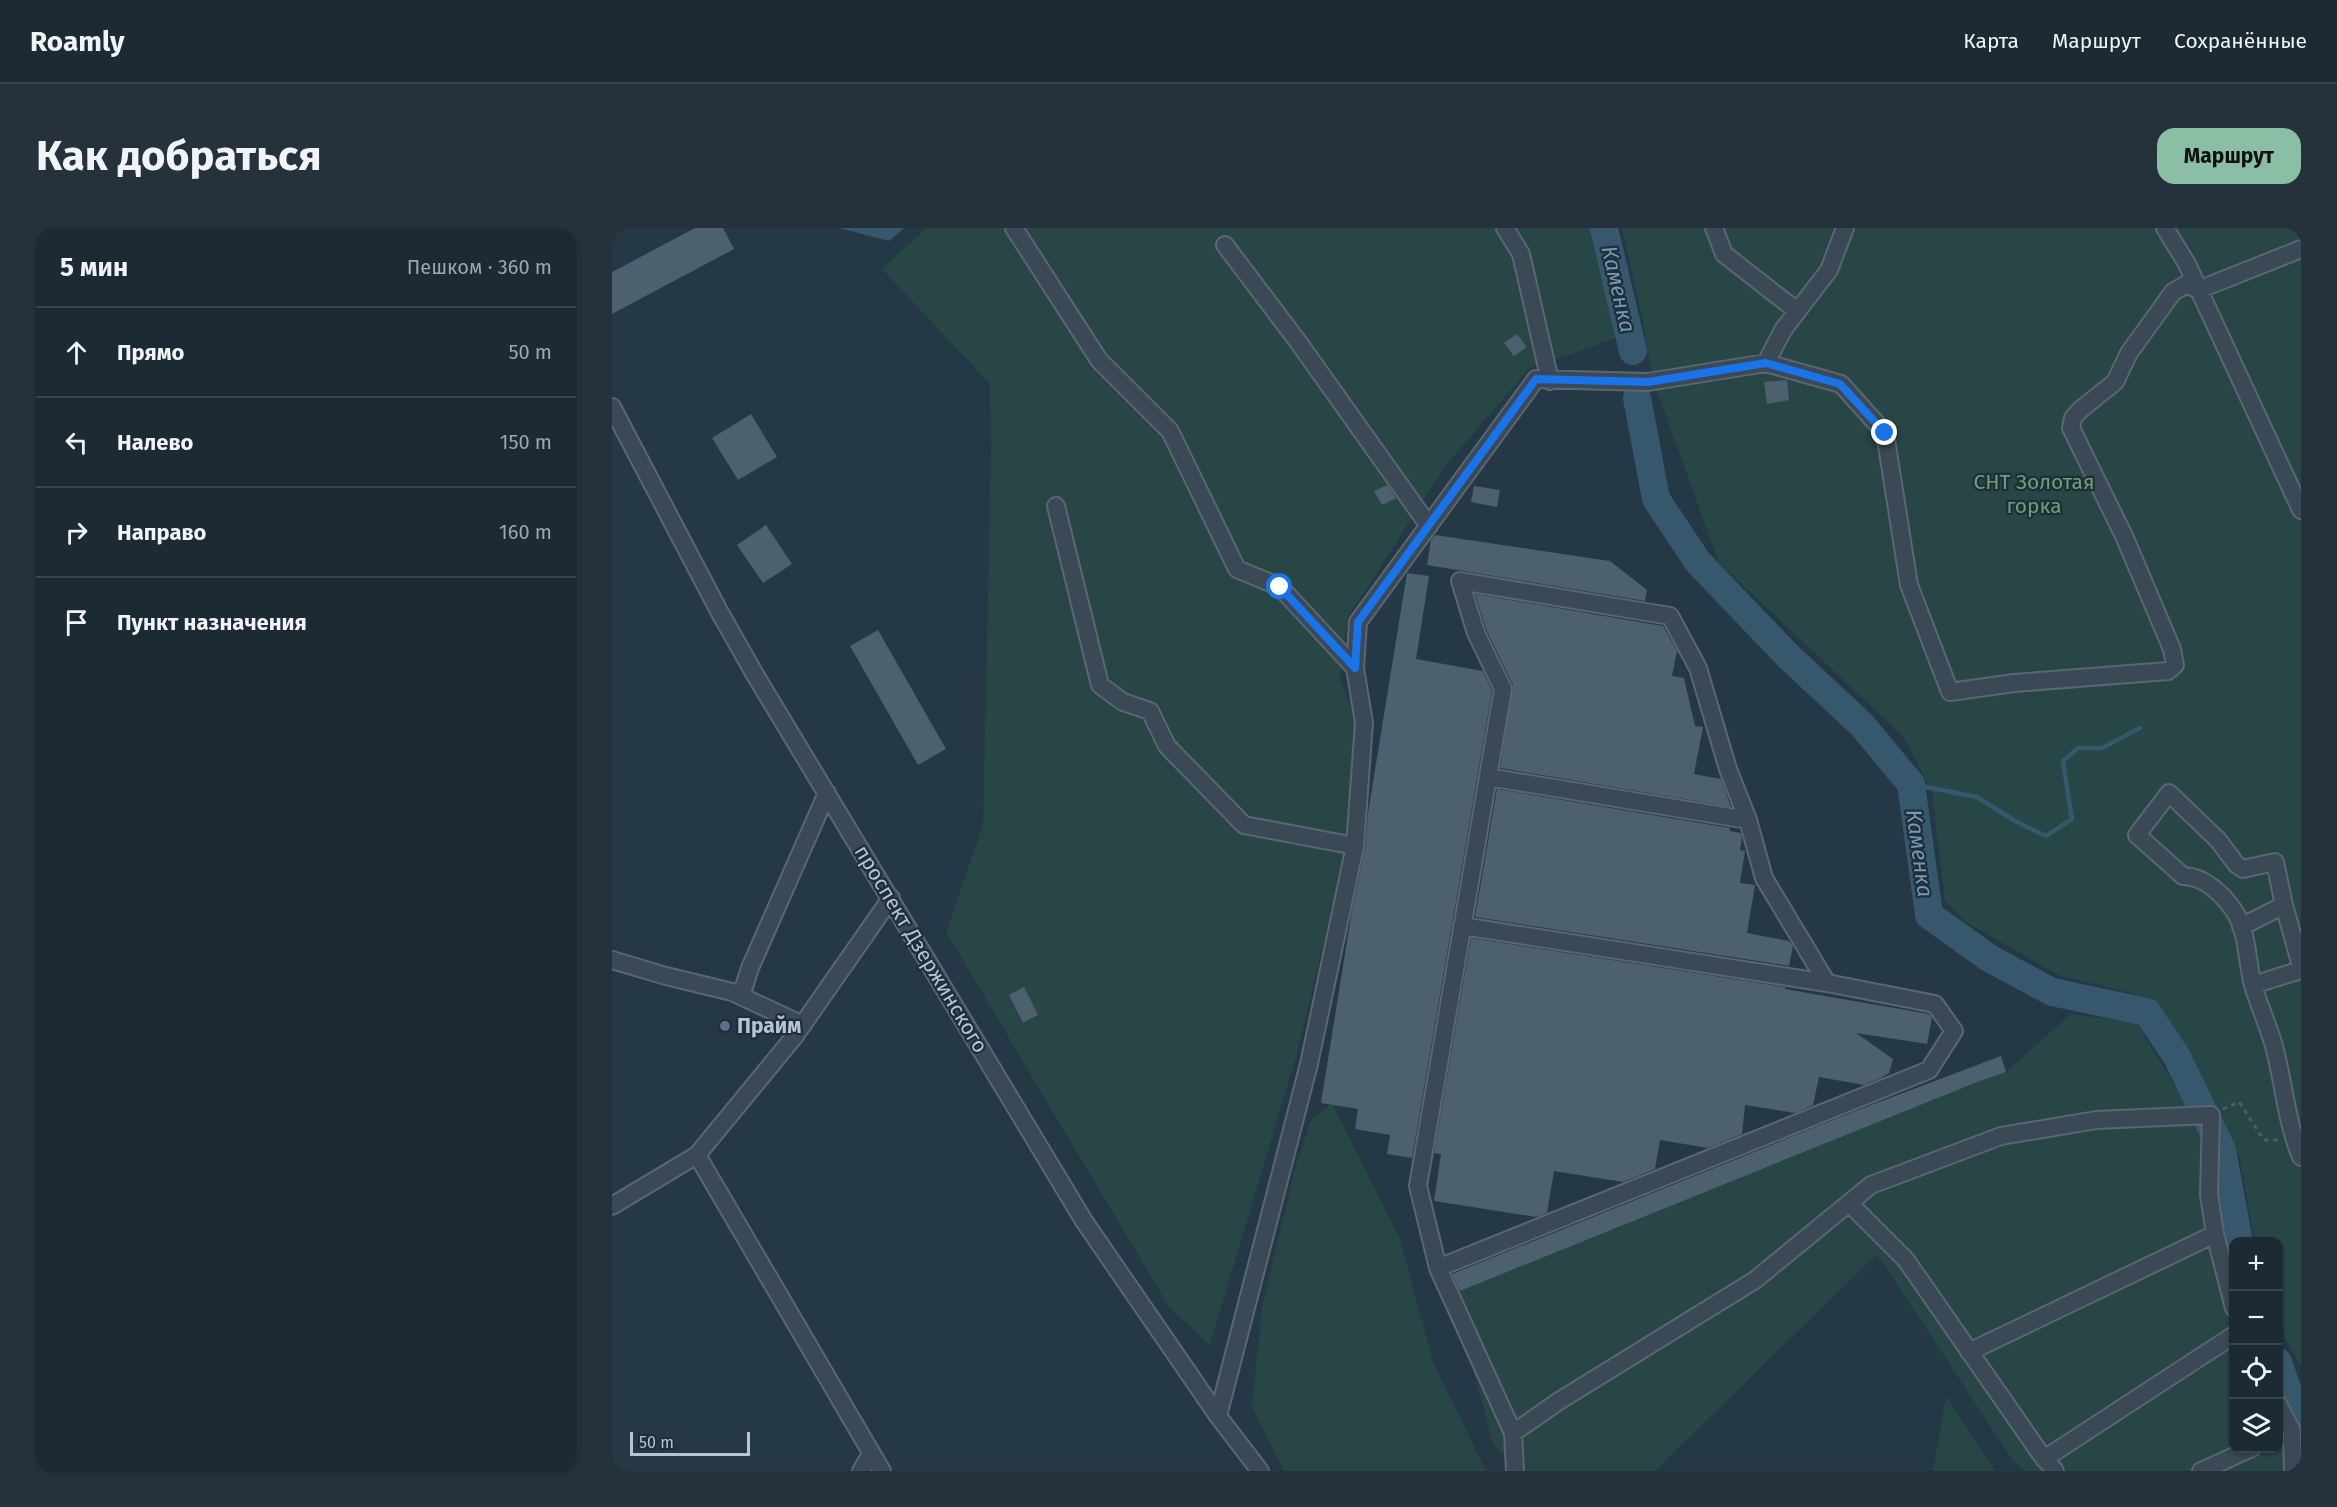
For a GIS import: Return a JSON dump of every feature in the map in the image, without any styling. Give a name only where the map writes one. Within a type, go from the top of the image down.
[{"type":"street","points":[[1014,228],[1099,360],[1170,431],[1237,569],[1280,587],[1355,668]]},
{"type":"street","points":[[1505,228],[1521,254],[1550,381]]},
{"type":"street","points":[[1714,228],[1724,254],[1797,311]]},
{"type":"street","points":[[1766,363],[1783,330],[1829,270],[1845,228]]},
{"type":"street","points":[[2165,228],[2187,264],[2301,510]]},
{"type":"street","points":[[1225,245],[1299,343],[1429,526]]},
{"type":"street","points":[[2198,290],[2301,249]]},
{"type":"street","points":[[1218,1416],[1309,1064],[1355,846],[1364,723],[1355,668],[1358,622],[1536,379],[1648,382],[1766,363],[1840,384],[1885,433],[1909,585],[1950,692],[2014,683],[2168,671],[2175,665],[2172,649],[2124,536],[2071,428],[2073,418],[2080,410],[2115,382],[2129,353],[2173,292],[2187,284],[2198,290]]},
{"type":"street","name":"проспект Дзержинского","points":[[612,407],[719,611],[1084,1221],[1218,1416],[1260,1471]]},
{"type":"street","points":[[1056,506],[1100,685],[1123,702],[1150,711],[1167,746],[1244,825],[1355,846]]},
{"type":"street","points":[[1515,1471],[1513,1433],[1438,1268],[1418,1186],[1503,689],[1476,633],[1460,581],[1670,616],[1698,668],[1728,769],[1748,820],[1764,878],[1827,983]]},
{"type":"street","points":[[1488,777],[1748,820]]},
{"type":"street","points":[[741,996],[750,968],[827,793]]},
{"type":"street","points":[[2253,985],[2301,968],[2275,862],[2243,869],[2236,864],[2218,840],[2169,793],[2137,835],[2183,876],[2191,876],[2210,884],[2236,914],[2241,927],[2253,985],[2274,1045],[2294,1140],[2301,1157]]},
{"type":"street","points":[[612,1206],[697,1155],[803,1025],[891,898]]},
{"type":"street","points":[[2241,927],[2284,905]]},
{"type":"street","points":[[1438,1268],[1929,1070],[1954,1031],[1935,1004],[1827,983],[1462,926]]},
{"type":"street","points":[[612,960],[732,992],[803,1025]]},
{"type":"street","points":[[1513,1433],[1559,1401],[1755,1280],[1871,1185],[2001,1136],[2096,1120],[2211,1114],[2209,1195],[2215,1234],[2230,1291]]},
{"type":"street","points":[[697,1155],[882,1471]]},
{"type":"street","points":[[1849,1203],[1906,1260],[2050,1465],[2229,1339]]},
{"type":"street","points":[[1969,1352],[2215,1234]]},
{"type":"street","points":[[2285,1434],[2293,1471]]},
{"type":"street","points":[[2201,1471],[2243,1453]]},
{"type":"street","points":[[861,1471],[872,1454]]},
{"type":"path","points":[[2239,1102],[2264,1140],[2294,1140]]},
{"type":"green space","points":[[927,228],[1594,228],[1616,338],[1529,369],[1446,465],[1348,617],[1340,679],[1356,720],[1343,866],[1296,1057],[1210,1345],[1169,1307],[946,932],[983,825],[991,452],[990,384],[882,269]]},
{"type":"green space","name":"СНТ Золотая горка","points":[[1622,228],[2301,228],[2301,1367],[2283,1330],[2283,1237],[2253,1237],[2240,1158],[2203,1080],[2151,998],[2058,975],[1966,922],[1945,901],[1932,792],[1903,736],[1719,563],[1653,380]]},
{"type":"green space","points":[[2071,1014],[2137,1023],[2195,1119],[2217,1174],[2229,1265],[2229,1453],[2283,1453],[2283,1425],[2293,1471],[2024,1471],[2012,1459],[1877,1254],[1655,1471],[1519,1471],[1493,1444],[1453,1294],[2006,1072]]},
{"type":"green space","points":[[1332,1103],[1400,1239],[1433,1362],[1486,1471],[1284,1471],[1252,1406],[1262,1307],[1296,1165],[1311,1120]]},
{"type":"green space","points":[[1946,1396],[1995,1471],[1933,1471]]},
{"type":"water","points":[[839,228],[904,228],[889,241]]},
{"type":"building","points":[[695,228],[723,228],[734,249],[612,314],[612,272]]},
{"type":"building","points":[[1517,334],[1527,347],[1514,356],[1504,343]]},
{"type":"building","points":[[1787,380],[1789,400],[1767,404],[1764,382]]},
{"type":"building","points":[[751,414],[777,457],[738,480],[712,438]]},
{"type":"building","points":[[1387,485],[1396,498],[1382,505],[1374,491]]},
{"type":"building","points":[[1474,486],[1500,490],[1497,507],[1471,502]]},
{"type":"building","points":[[766,525],[792,564],[763,583],[737,545]]},
{"type":"building","points":[[1435,535],[1610,561],[1647,590],[1645,601],[1427,565],[1431,540]]},
{"type":"building","points":[[1407,573],[1429,576],[1416,659],[1483,671],[1492,691],[1412,1158],[1387,1154],[1390,1135],[1355,1129],[1358,1109],[1321,1103],[1352,910],[1365,848],[1368,813]]},
{"type":"building","points":[[1475,594],[1663,626],[1677,651],[1672,676],[1684,678],[1695,726],[1703,727],[1694,774],[1721,779],[1731,807],[1500,768],[1513,685],[1486,629]]},
{"type":"building","points":[[878,630],[946,749],[918,765],[850,646]]},
{"type":"building","points":[[1497,789],[1730,828],[1730,831],[1741,833],[1740,850],[1745,851],[1740,883],[1755,885],[1747,933],[1789,941],[1793,946],[1789,966],[1475,917]]},
{"type":"building","points":[[1471,938],[1785,987],[1785,989],[1929,1014],[1932,1018],[1927,1044],[1856,1033],[1893,1059],[1889,1073],[1864,1085],[1819,1077],[1813,1105],[1795,1113],[1745,1105],[1742,1134],[1708,1148],[1660,1140],[1655,1169],[1623,1182],[1554,1171],[1547,1213],[1536,1217],[1434,1201],[1441,1154],[1434,1153]]},
{"type":"building","points":[[1024,987],[1038,1015],[1023,1023],[1009,995]]},
{"type":"building","points":[[2001,1056],[2006,1072],[1460,1291],[1452,1274],[1858,1110]]},
{"type":"waterway","name":"Каменка","points":[[1604,228],[1633,351]]},
{"type":"waterway","name":"Каменка","points":[[1637,398],[1656,499],[1698,562],[1788,656],[1862,725],[1911,784],[1929,915],[1989,958],[2052,992],[2147,1012],[2177,1057],[2222,1150],[2238,1237]]},
{"type":"waterway","points":[[1911,784],[1977,797],[2015,821],[2046,836],[2072,819],[2063,761],[2078,748],[2102,748],[2140,728]]},
{"type":"waterway","name":"Каменка","points":[[2283,1377],[2301,1430]]},
{"type":"place","name":"Прайм","points":[[725,1026]]},
{"type":"route","points":[[1280,587],[1355,668],[1358,622],[1536,379],[1648,382],[1766,363],[1840,384],[1885,433]]}]
